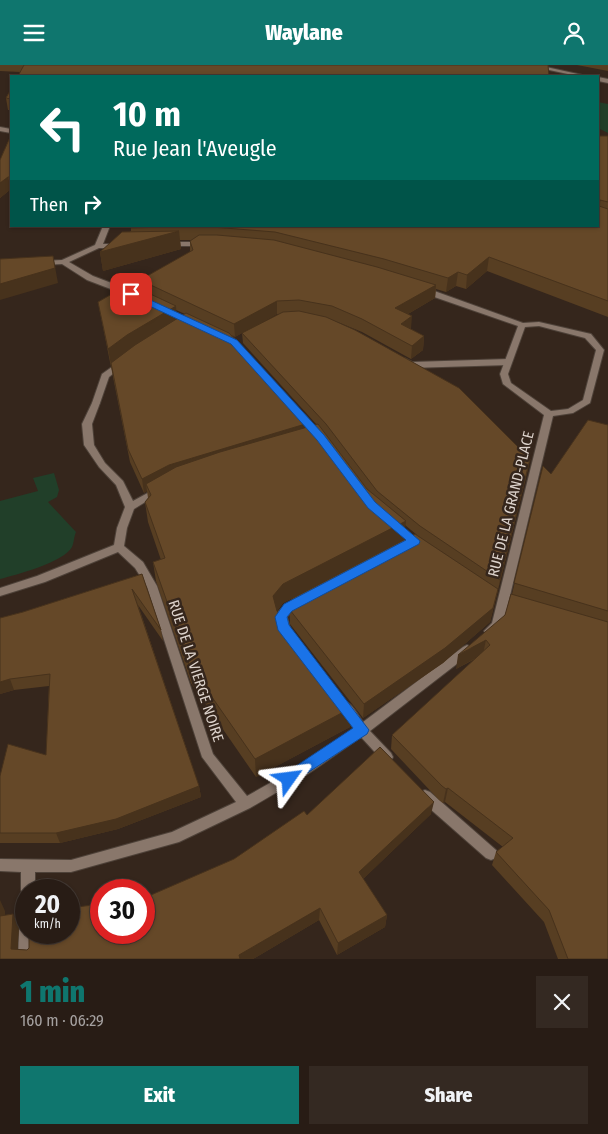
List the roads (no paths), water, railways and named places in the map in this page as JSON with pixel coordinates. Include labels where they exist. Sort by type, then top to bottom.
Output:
[{"type":"street","points":[[529,65],[579,75]]},
{"type":"street","points":[[98,246],[107,227]]},
{"type":"street","points":[[159,245],[208,244]]},
{"type":"street","points":[[36,264],[63,262],[98,246],[132,245]]},
{"type":"street","points":[[63,262],[90,278],[139,298]]},
{"type":"street","points":[[418,288],[522,325],[539,324],[588,336],[600,350],[587,401],[570,411],[549,414],[507,384],[504,374],[522,325]]},
{"type":"street","points":[[130,507],[120,483],[102,465],[89,445],[87,424],[105,376],[133,353]]},
{"type":"street","points":[[393,355],[410,365],[508,362]]},
{"type":"street","name":"RUE DE LA GRAND-PLACE","points":[[0,865],[71,866],[174,838],[245,804],[304,770],[448,667],[497,625],[549,414]]},
{"type":"street","points":[[0,591],[42,579],[119,547],[122,528],[130,507],[167,486]]},
{"type":"street","name":"RUE DE LA VIERGE NOIRE","points":[[119,547],[139,565],[152,586],[208,757],[245,804]]},
{"type":"street","points":[[288,633],[283,626],[281,617],[288,608],[309,596]]},
{"type":"street","points":[[334,693],[362,730],[394,764]]},
{"type":"street","points":[[414,785],[433,805],[491,854]]},
{"type":"street","points":[[28,866],[28,879]]},
{"type":"street","points":[[25,959],[26,944]]}]
